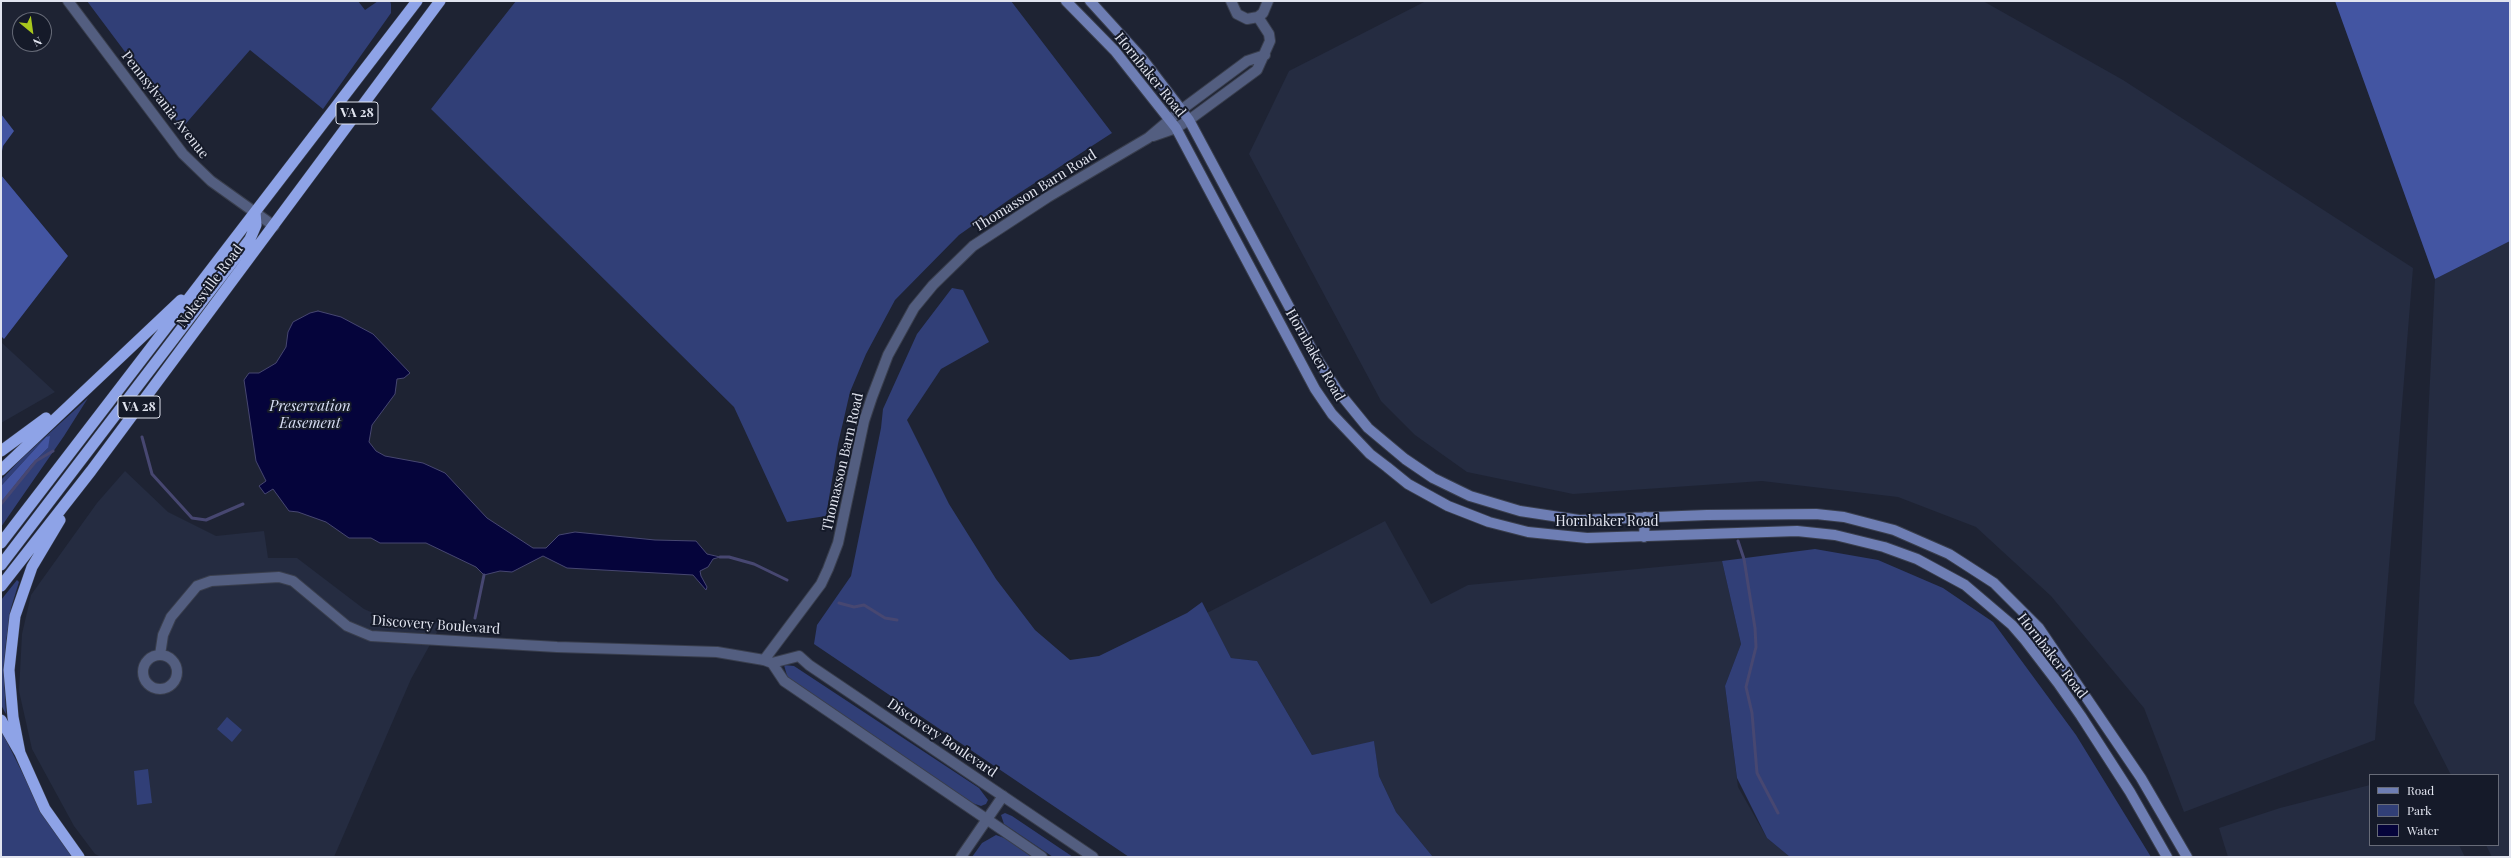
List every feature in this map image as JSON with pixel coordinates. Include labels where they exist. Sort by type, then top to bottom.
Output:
[{"type":"highway","name":"Nokesville Road","points":[[1,543],[417,1]]},
{"type":"highway","name":"Nokesville Road","points":[[1,586],[91,471],[440,1]]},
{"type":"highway","points":[[1,565],[250,239],[256,225],[255,212]]},
{"type":"highway","points":[[1,470],[88,386],[206,276]]},
{"type":"highway","points":[[1,451],[88,386]]},
{"type":"highway","points":[[20,753],[13,717],[9,670],[15,616],[32,567],[91,471]]},
{"type":"highway","points":[[1,720],[20,753],[45,809],[79,857]]},
{"type":"main road","name":"Hornbaker Road","points":[[1066,1],[1115,52],[1176,128],[1315,389],[1332,414],[1370,454],[1408,484],[1431,497],[1489,522],[1528,532],[1556,537],[1644,537],[1797,531],[1835,534],[1884,547],[1917,559],[1954,578],[2012,625],[2058,683],[2130,792],[2167,857]]},
{"type":"main road","name":"Hornbaker Road","points":[[1090,1],[1141,57],[1189,120],[1316,357],[1337,390],[1368,428],[1405,459],[1433,478],[1492,505],[1520,512],[1579,520],[1781,513],[1816,514],[1844,517],[1894,530],[1930,544],[1967,564],[1994,583],[2039,628],[2141,778],[2187,857]]},
{"type":"main road","points":[[1644,537],[1645,517]]},
{"type":"street","name":"Pennsylvania Avenue","points":[[68,1],[183,154],[211,181],[274,226]]},
{"type":"street","points":[[1231,1],[1233,10],[1241,18],[1247,19],[1258,17],[1266,9],[1268,1]]},
{"type":"street","name":"Thomasson Barn Road","points":[[1148,138],[1176,128],[1189,120],[1257,70],[1270,41],[1269,34],[1258,17]]},
{"type":"street","name":"Thomasson Barn Road","points":[[768,661],[820,584],[828,569],[838,543],[870,403],[888,355],[914,308],[933,285],[973,246],[1048,197],[1148,138],[1170,119],[1247,61],[1265,55]]},
{"type":"street","name":"Discovery Boulevard","points":[[160,655],[168,623],[180,605],[197,586],[211,581],[279,577],[293,582],[347,626],[371,636],[557,647],[717,652],[768,661],[799,656],[810,665],[1093,857]]},
{"type":"street","points":[[768,661],[784,681],[1042,857]]},
{"type":"street","points":[[961,857],[1003,796]]},
{"type":"shaded area","points":[[1426,1],[1983,1],[2123,80],[2413,268],[2375,740],[2184,812],[2144,708],[2051,596],[1976,527],[1898,497],[1762,481],[1573,494],[1467,472],[1415,435],[1381,401],[1249,154],[1289,71]]},
{"type":"shaded area","points":[[2335,1],[2510,1],[2510,241],[2435,279]]},
{"type":"shaded area","points":[[1,114],[14,131],[3,146],[1,156]]},
{"type":"shaded area","points":[[1,175],[68,256],[4,339],[1,336]]},
{"type":"shaded area","points":[[2510,241],[2510,857],[2492,857],[2486,846],[2499,846],[2499,774],[2450,774],[2414,703],[2435,279]]},
{"type":"shaded area","points":[[1,342],[55,392],[1,423]]},
{"type":"shaded area","points":[[50,436],[48,448],[31,465],[1,503],[1,486],[46,437]]},
{"type":"shaded area","points":[[125,471],[168,512],[216,536],[264,531],[268,558],[297,558],[364,609],[378,615],[442,623],[411,679],[334,857],[101,857],[95,854],[74,826],[32,749],[19,691],[22,634],[31,595],[97,503]]},
{"type":"shaded area","points":[[1385,521],[1431,604],[1468,585],[1722,561],[1741,644],[1725,686],[1738,787],[1767,838],[1790,857],[1433,857],[1396,812],[1379,776],[1374,742],[1312,755],[1257,661],[1231,658],[1207,613]]},
{"type":"shaded area","points":[[2369,785],[2369,846],[2460,846],[2465,857],[2228,857],[2219,828],[2280,808]]},
{"type":"green space","points":[[87,1],[358,1],[365,10],[378,1],[390,1],[391,13],[323,109],[250,50],[182,128]]},
{"type":"green space","points":[[516,1],[1011,1],[1112,133],[1010,199],[959,235],[895,300],[866,354],[850,392],[838,444],[826,516],[787,522],[734,407],[431,109]]},
{"type":"green space","points":[[952,288],[963,290],[989,342],[941,369],[907,420],[949,504],[996,579],[1035,630],[1070,660],[1099,656],[1187,613],[1202,602],[1231,658],[1257,661],[1312,755],[1374,741],[1379,776],[1396,812],[1433,857],[1129,857],[814,644],[817,625],[851,576],[881,428],[883,409],[917,334]]},
{"type":"green space","points":[[88,398],[64,436],[1,527],[1,503],[31,465],[48,448],[46,437],[1,486],[1,480],[20,460]]},
{"type":"green space","points":[[1815,549],[1878,560],[1943,588],[1993,622],[2076,735],[2151,857],[1790,857],[1767,838],[1737,778],[1725,686],[1741,644],[1722,561]]},
{"type":"green space","points":[[17,580],[19,582],[11,608],[6,642],[4,676],[6,714],[1,705],[1,600]]},
{"type":"green space","points":[[784,665],[794,666],[979,788],[988,800],[986,804],[981,806],[969,802],[788,679]]},
{"type":"green space","points":[[227,717],[242,730],[232,742],[217,729]]},
{"type":"green space","points":[[1,730],[45,818],[73,857],[1,857]]},
{"type":"green space","points":[[148,769],[152,803],[137,805],[134,771]]},
{"type":"green space","points":[[1005,813],[1012,816],[1073,857],[1053,857],[1004,824],[1001,815]]},
{"type":"green space","points":[[996,835],[1007,839],[1032,857],[972,857],[982,843]]},
{"type":"water","name":"Preservation Easement","points":[[318,311],[341,317],[373,334],[410,373],[404,378],[397,379],[395,394],[372,425],[369,442],[376,451],[385,456],[423,463],[445,473],[487,518],[533,548],[546,548],[559,535],[575,532],[655,540],[696,541],[707,554],[720,557],[713,559],[708,567],[700,571],[707,587],[706,590],[693,575],[567,568],[543,556],[512,572],[500,571],[484,575],[476,567],[426,543],[380,543],[371,538],[349,538],[326,522],[298,512],[289,511],[273,489],[265,494],[259,486],[266,481],[256,461],[244,380],[249,373],[259,373],[276,363],[286,347],[288,332],[293,322],[310,313]]},
{"type":"waterway","points":[[142,437],[152,474],[192,518],[206,520],[243,504]]},
{"type":"waterway","points":[[1,504],[36,461],[53,451]]},
{"type":"waterway","points":[[1738,541],[1744,559],[1755,628],[1756,647],[1746,687],[1752,713],[1757,773],[1778,813]]},
{"type":"waterway","points":[[720,557],[729,557],[754,564],[787,580]]},
{"type":"waterway","points":[[475,618],[484,575]]},
{"type":"waterway","points":[[839,603],[854,607],[864,605],[885,618],[897,620]]}]
